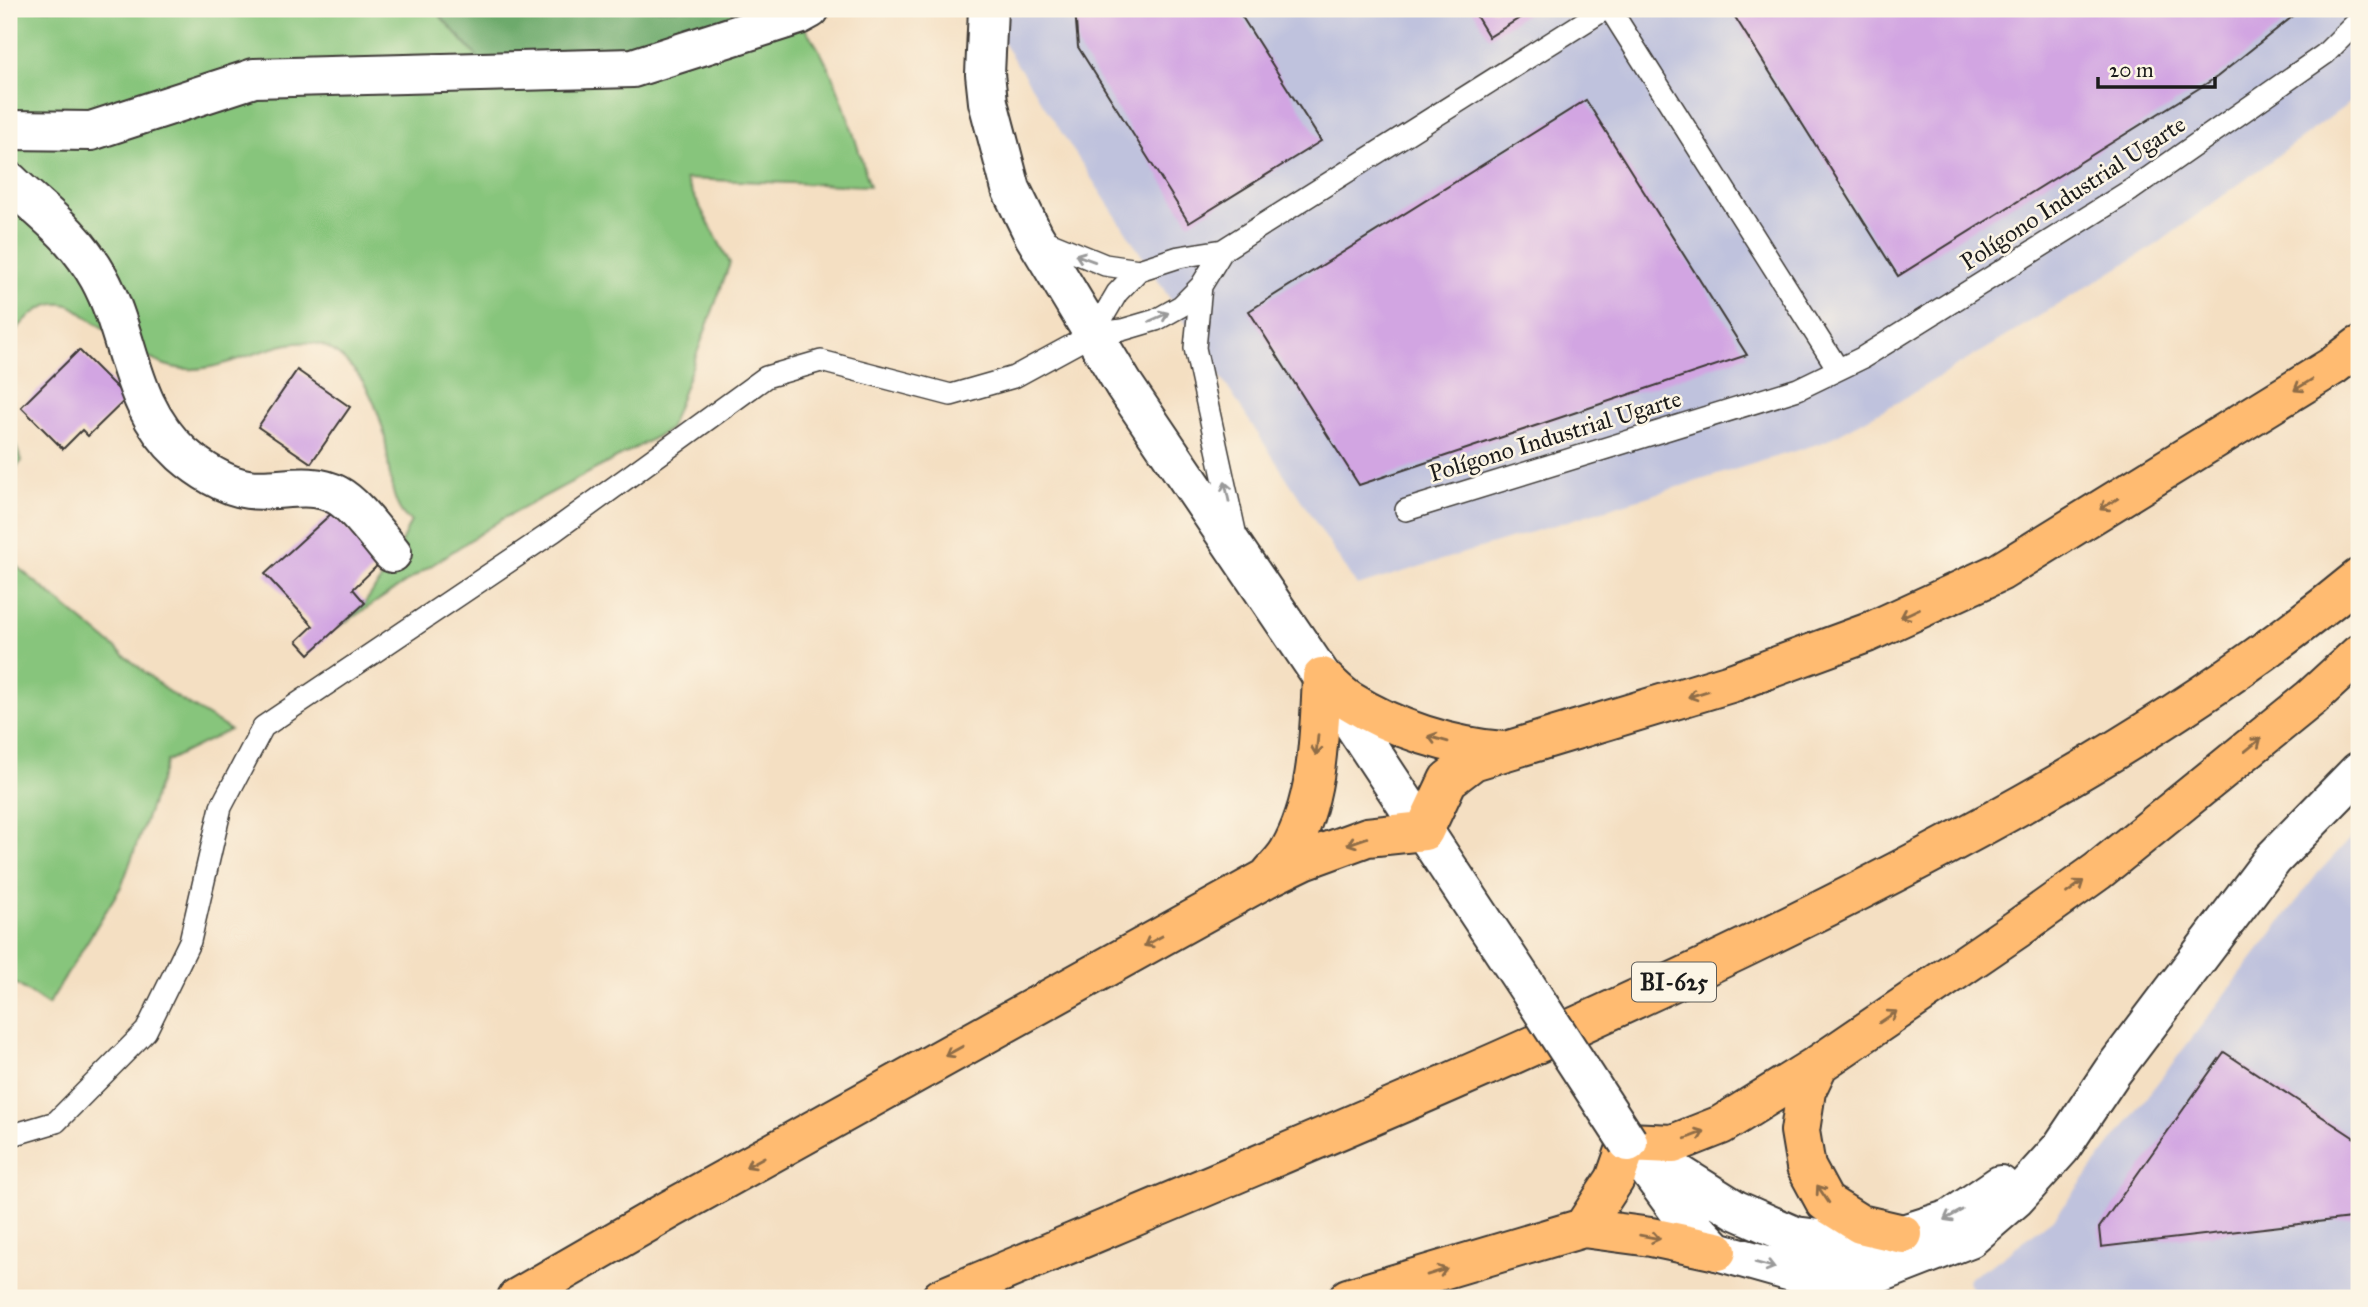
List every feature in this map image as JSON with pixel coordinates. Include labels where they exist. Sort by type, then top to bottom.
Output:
[{"type":"main road","points":[[517,1298],[671,1209],[1267,878],[1304,860],[1367,837],[1424,831],[1448,780],[1473,761],[1734,682],[1867,633],[2000,572],[2333,366],[2359,346]]},
{"type":"main road","name":"BI-625","points":[[941,1298],[1413,1098],[1634,1000],[1924,859],[2052,789],[2190,702],[2314,616],[2359,578]]},
{"type":"main road","points":[[1583,1228],[1615,1179],[1628,1142],[1673,1143],[1721,1125],[1819,1063],[2098,871],[2311,698],[2359,654]]},
{"type":"main road","points":[[1322,677],[1349,701],[1427,736],[1470,748],[1505,751]]},
{"type":"main road","points":[[1267,878],[1289,852],[1314,779],[1322,677]]},
{"type":"main road","points":[[1819,1063],[1806,1091],[1800,1131],[1807,1167],[1825,1202],[1860,1224],[1903,1234]]},
{"type":"main road","points":[[1348,1298],[1583,1228],[1651,1237],[1717,1251]]},
{"type":"street","points":[[9,130],[90,131],[254,78],[633,68],[800,15],[810,9]]},
{"type":"street","points":[[988,9],[985,74],[988,102],[1011,189],[1034,236],[1124,385],[1322,677],[1628,1142],[1678,1210],[1717,1251],[1795,1273],[1880,1272],[1970,1238],[2015,1199],[2061,1148],[2112,1072],[2273,859],[2359,771]]},
{"type":"street","points":[[9,181],[57,223],[81,249],[100,281],[141,394],[159,428],[183,454],[232,485],[249,489],[322,488],[340,496],[392,553]]},
{"type":"street","points":[[1628,1142],[1736,1210],[1795,1236],[1845,1242],[1903,1234],[1950,1219],[2007,1181],[2112,1072]]},
{"type":"lane","points":[[1034,236],[1105,265],[1139,270],[1179,257],[1223,250],[1608,9],[1839,369]]},
{"type":"lane","name":"Polígono Industrial Ugarte","points":[[1406,510],[1798,389],[1862,358],[2131,190],[2325,54],[2359,20]]},
{"type":"lane","points":[[9,1136],[56,1122],[146,1031],[190,941],[221,807],[263,727],[554,531],[766,377],[821,360],[951,395],[1014,377],[1093,334],[1122,330],[1156,320],[1181,306],[1201,286],[1223,250]]},
{"type":"lane","points":[[1093,334],[1117,293],[1139,270]]},
{"type":"lane","points":[[1201,286],[1195,348],[1241,559]]},
{"type":"shaded area","points":[[981,9],[2359,9],[2359,96],[2156,245],[1898,402],[1824,442],[1357,586]]},
{"type":"shaded area","points":[[2359,829],[2359,1297],[1976,1298],[1967,1279],[1993,1264],[2055,1217],[2318,873]]},
{"type":"green space","points":[[9,9],[434,9],[481,61],[670,51],[741,9],[788,9],[804,27],[829,69],[848,116],[870,186],[685,179],[730,263],[669,430],[502,519],[335,629],[364,604],[389,568],[411,521],[398,507],[394,496],[385,438],[373,400],[363,382],[341,357],[322,345],[305,342],[268,349],[210,367],[172,367],[139,353],[73,307],[59,304],[41,309],[25,320],[9,342]]},
{"type":"green space","points":[[434,9],[741,9],[670,51],[481,61]]},
{"type":"green space","points":[[9,430],[22,461],[9,475]]},
{"type":"green space","points":[[9,560],[170,693],[230,730],[167,761],[122,885],[48,1005],[9,979]]},
{"type":"building","points":[[1075,9],[1237,9],[1321,141],[1189,223],[1078,47]]},
{"type":"building","points":[[1472,9],[1534,9],[1489,37]]},
{"type":"building","points":[[1730,9],[2302,9],[2217,77],[1898,276]]},
{"type":"building","points":[[1586,100],[1747,355],[1359,485],[1249,311]]},
{"type":"building","points":[[79,350],[127,398],[88,436],[82,430],[63,449],[21,407]]},
{"type":"building","points":[[297,370],[350,407],[311,463],[258,427]]},
{"type":"building","points":[[332,513],[380,563],[353,589],[365,603],[309,654],[297,641],[313,626],[265,574]]},
{"type":"building","points":[[2359,982],[2359,1004],[2352,1001]]},
{"type":"building","points":[[2224,1052],[2359,1141],[2359,1217],[2101,1247],[2099,1228]]}]
